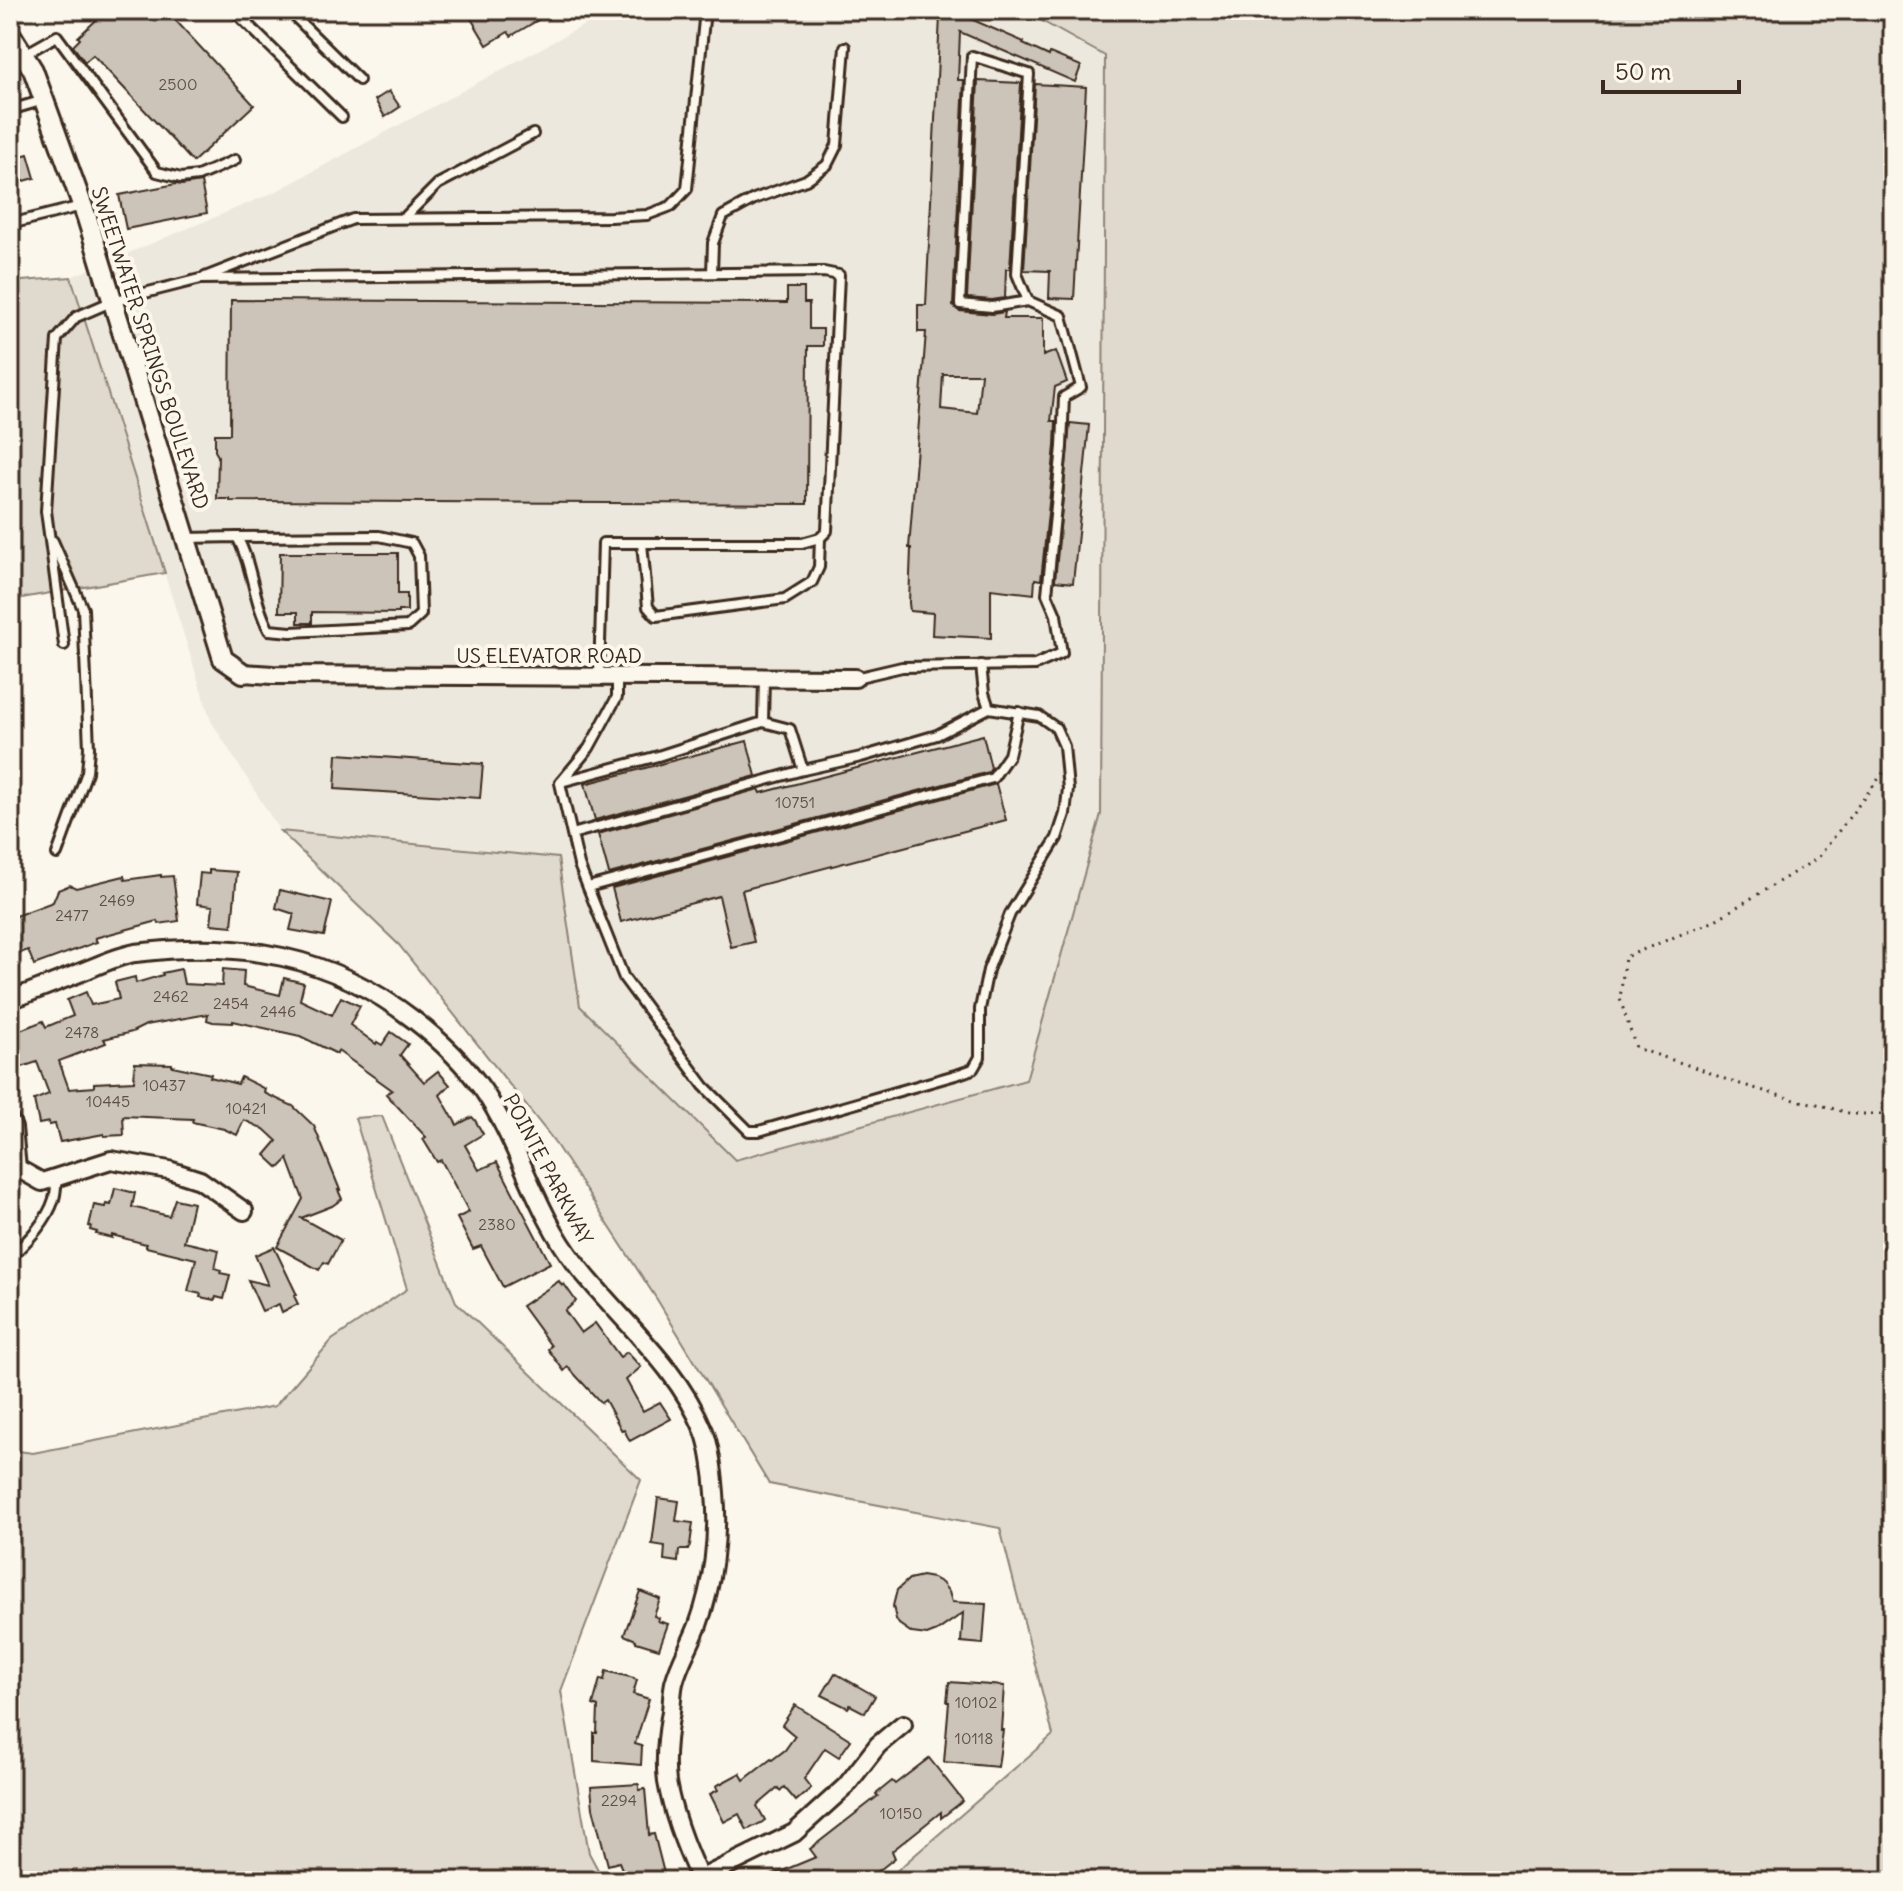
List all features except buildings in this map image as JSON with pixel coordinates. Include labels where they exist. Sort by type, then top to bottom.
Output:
[{"type":"street","name":"SWEETWATER SPRINGS BOULEVARD","points":[[10,33],[33,70],[83,206],[223,659],[243,673]]},
{"type":"street","name":"US ELEVATOR ROAD","points":[[243,673],[855,678]]},
{"type":"street","name":"POINTE PARKWAY","points":[[10,1000],[133,954],[199,948],[258,952],[327,969],[371,990],[434,1036],[469,1072],[496,1111],[551,1226],[575,1263],[675,1378],[705,1433],[715,1494],[714,1556],[701,1616],[675,1682],[667,1740],[667,1780],[684,1846],[701,1880]]},
{"type":"street","points":[[10,1121],[17,1168],[42,1182],[111,1160],[169,1170],[200,1180],[244,1211]]},
{"type":"street","points":[[701,1880],[794,1833],[846,1786],[878,1745],[903,1724]]},
{"type":"lane","points":[[233,10],[342,117]]},
{"type":"lane","points":[[288,10],[359,80]]},
{"type":"lane","points":[[64,645],[46,511],[57,339],[76,317],[113,301],[200,279],[353,219],[635,216],[671,206],[687,189],[705,10]]},
{"type":"lane","points":[[23,55],[57,36],[157,172],[181,178],[198,176],[235,160]]},
{"type":"lane","points":[[712,273],[713,243],[723,216],[754,199],[806,180],[827,165],[837,145],[845,47]]},
{"type":"lane","points":[[855,678],[902,667],[1035,665],[1062,653],[1056,615],[1047,594],[1064,397],[1081,387],[1062,316],[1028,301],[992,307],[960,304],[972,56],[1029,74],[1017,274],[1028,301]]},
{"type":"lane","points":[[10,110],[44,100]]},
{"type":"lane","points":[[403,218],[438,184],[533,134]]},
{"type":"lane","points":[[10,224],[83,206]]},
{"type":"lane","points":[[200,279],[824,272],[839,275],[827,531],[820,538],[802,543],[603,543],[599,677]]},
{"type":"lane","points":[[48,529],[83,609],[89,748],[87,772],[57,854]]},
{"type":"lane","points":[[186,538],[237,537],[379,536],[412,543],[419,556],[421,614],[408,626],[291,632],[269,630],[237,537]]},
{"type":"lane","points":[[642,543],[648,607],[656,616],[785,599],[812,582],[819,567],[820,538]]},
{"type":"lane","points":[[981,665],[989,708]]},
{"type":"lane","points":[[560,783],[589,748],[617,697],[617,677]]},
{"type":"lane","points":[[763,722],[764,677]]},
{"type":"lane","points":[[560,783],[579,865],[624,978],[704,1086],[749,1131],[759,1131],[973,1069],[980,1057],[980,1009],[988,970],[1010,914],[1057,838],[1065,814],[1068,789],[1064,746],[1056,728],[1039,716],[989,708],[937,735],[572,834]]},
{"type":"lane","points":[[588,887],[993,778],[1009,755],[1019,712]]},
{"type":"lane","points":[[560,783],[763,722],[790,729],[803,770]]},
{"type":"lane","points":[[10,1258],[35,1233],[48,1212],[54,1199],[57,1178]]},
{"type":"path","points":[[1893,760],[1818,858],[1712,922],[1625,957],[1620,999],[1636,1048],[1795,1100],[1852,1114],[1893,1114]]},
{"type":"shaded area","points":[[612,10],[1022,10],[1105,55],[1101,814],[1026,1080],[735,1160],[580,1006],[558,858],[280,831],[211,721],[71,277],[275,192]]},
{"type":"shaded area","points":[[1022,10],[1893,10],[1893,1881],[885,1881],[1053,1735],[1000,1528],[769,1484],[658,1301],[551,1137],[399,945],[280,831],[558,858],[580,1006],[735,1160],[1026,1080],[1101,814],[1105,56]]},
{"type":"shaded area","points":[[71,277],[165,573],[10,600],[10,282]]},
{"type":"shaded area","points":[[382,1116],[456,1302],[641,1480],[561,1691],[589,1853],[604,1881],[10,1881],[10,1450],[33,1453],[275,1406],[332,1340],[407,1289],[355,1118]]}]
